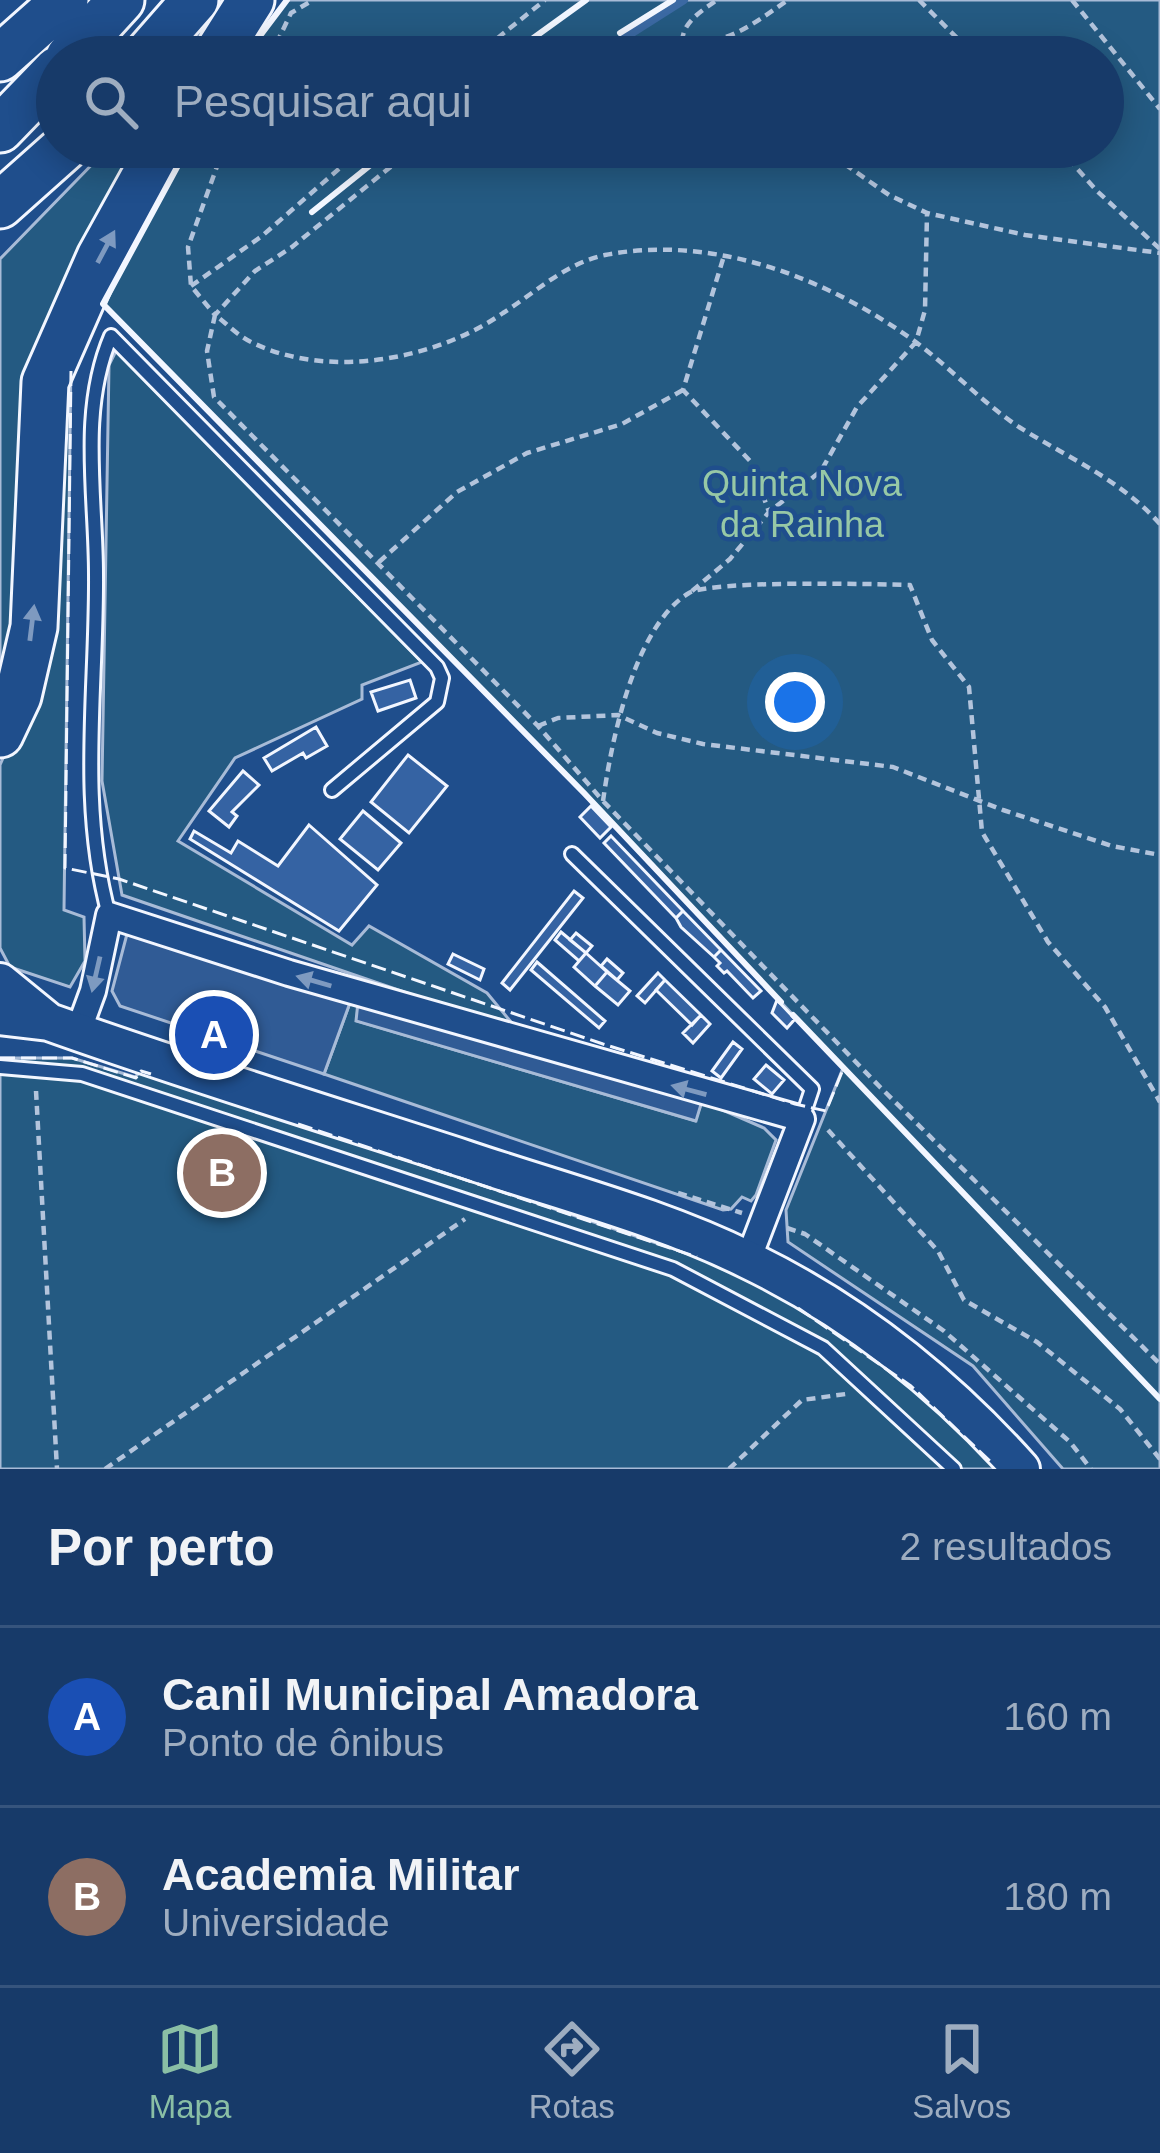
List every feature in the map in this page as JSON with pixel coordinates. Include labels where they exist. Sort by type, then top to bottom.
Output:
[{"type":"highway","points":[[0,58],[65,0]]},
{"type":"highway","points":[[89,36],[122,0]]},
{"type":"highway","points":[[164,36],[196,0]]},
{"type":"highway","points":[[228,36],[251,0]]},
{"type":"highway","points":[[0,129],[36,92]]},
{"type":"highway","points":[[0,205],[41,168]]},
{"type":"highway","points":[[0,734],[18,697],[34,627],[45,382],[100,257],[149,168]]},
{"type":"main road","points":[[0,982],[63,1027]]},
{"type":"main road","points":[[0,1016],[63,1027],[619,1210],[748,1260],[840,1310],[901,1353],[1022,1469]]},
{"type":"street","points":[[63,1027],[93,991],[109,915],[289,973],[802,1119],[748,1260]]},
{"type":"lane","points":[[109,915],[98,876],[88,781],[96,577],[92,428],[98,368],[111,336],[437,667],[442,678],[437,701],[332,790]]},
{"type":"lane","points":[[572,854],[812,1089],[802,1119]]},
{"type":"lane","points":[[0,1067],[82,1074],[673,1269],[823,1348],[954,1469]]},
{"type":"path","points":[[280,36],[291,13],[313,0]]},
{"type":"path","points":[[500,36],[545,0]]},
{"type":"path","points":[[682,36],[689,22],[717,0]]},
{"type":"path","points":[[734,36],[788,0]]},
{"type":"path","points":[[919,0],[955,36]]},
{"type":"path","points":[[1072,0],[1101,36]]},
{"type":"path","points":[[1124,65],[1160,110]]},
{"type":"path","points":[[216,168],[188,247],[191,286],[214,315],[250,342],[298,357],[355,360],[409,354],[457,340],[501,315],[551,277],[601,256],[648,250],[749,261],[833,290],[916,342],[967,389],[1021,428],[1104,474],[1160,524]]},
{"type":"path","points":[[191,286],[262,236],[340,168]]},
{"type":"path","points":[[389,168],[255,271],[214,315],[207,351],[214,397],[538,725],[603,801],[880,1087],[1160,1364]]},
{"type":"path","points":[[850,168],[889,195],[927,213],[1025,235],[1160,251]]},
{"type":"path","points":[[1077,168],[1160,251]]},
{"type":"path","points":[[603,801],[627,688],[667,613],[730,559],[769,512],[821,471],[857,407],[916,342],[926,310],[927,213]]},
{"type":"path","points":[[378,563],[457,492],[527,453],[622,424],[683,390],[724,257]]},
{"type":"path","points":[[683,390],[751,462],[769,512]]},
{"type":"path","points":[[692,591],[838,583],[910,585],[932,640],[969,687],[982,832],[1048,942],[1105,1007],[1160,1102]]},
{"type":"path","points":[[538,725],[558,718],[618,715],[657,734],[703,744],[893,767],[1112,846],[1160,855]]},
{"type":"path","points":[[35,1070],[57,1469]]},
{"type":"path","points":[[802,1119],[821,1122],[938,1251],[964,1300],[1037,1342],[1120,1409],[1160,1459]]},
{"type":"path","points":[[105,1469],[484,1206]]},
{"type":"path","points":[[729,1469],[802,1400],[870,1391]]},
{"type":"green space","name":"Quinta Nova da Rainha","points":[[287,0],[1160,0],[1160,1469],[1063,1469],[973,1366],[788,1242],[786,1210],[843,1068],[584,793],[103,304],[177,168],[1124,168],[1124,36],[260,36]]},
{"type":"green space","points":[[89,168],[139,168],[95,242],[0,696],[0,259]]},
{"type":"green space","points":[[116,351],[422,662],[362,685],[362,699],[235,758],[178,841],[352,945],[369,926],[487,993],[511,1022],[442,1005],[122,895],[102,781],[109,365]]},
{"type":"green space","points":[[71,358],[64,910],[84,917],[85,961],[70,987],[10,967],[0,948],[0,765],[29,698],[49,397]]},
{"type":"green space","points":[[351,1000],[358,1002],[357,1021],[695,1121],[702,1101],[764,1128],[776,1140],[756,1195],[751,1201],[742,1197],[731,1209],[723,1210],[324,1074]]},
{"type":"green space","points":[[0,1058],[72,1058],[135,1077],[141,1071],[728,1267],[827,1324],[911,1386],[999,1469],[0,1469]]},
{"type":"shaded area","points":[[127,934],[351,1000],[324,1074],[120,1006],[112,991]]},
{"type":"shaded area","points":[[358,1002],[702,1101],[696,1121],[356,1021]]},
{"type":"building","points":[[410,680],[416,698],[378,711],[371,692]]},
{"type":"building","points":[[316,727],[327,746],[272,771],[264,758]]},
{"type":"building","points":[[408,755],[447,786],[409,833],[371,802]]},
{"type":"building","points":[[243,771],[259,785],[232,812],[237,816],[229,827],[209,811]]},
{"type":"building","points":[[591,806],[611,827],[600,838],[580,817]]},
{"type":"building","points":[[363,811],[401,843],[378,870],[340,839]]},
{"type":"building","points":[[309,825],[377,885],[339,931],[190,839],[194,831],[231,853],[238,841],[278,866]]},
{"type":"building","points":[[611,836],[683,911],[676,918],[604,843]]},
{"type":"building","points":[[574,891],[583,898],[510,990],[502,983]]},
{"type":"building","points":[[683,911],[721,950],[714,957],[681,927],[676,918]]},
{"type":"building","points":[[561,932],[586,953],[579,961],[555,940]]},
{"type":"building","points":[[576,933],[592,946],[586,953],[570,940]]},
{"type":"building","points":[[721,950],[761,991],[753,998],[717,966],[720,963],[714,957]]},
{"type":"building","points":[[586,953],[607,972],[595,986],[574,967]]},
{"type":"building","points":[[453,954],[484,969],[480,980],[448,964]]},
{"type":"building","points":[[607,959],[623,973],[617,980],[601,966]]},
{"type":"building","points":[[537,962],[605,1021],[599,1028],[531,970]]},
{"type":"building","points":[[607,972],[630,991],[618,1005],[595,986]]},
{"type":"building","points":[[658,973],[665,980],[645,1003],[637,996]]},
{"type":"building","points":[[665,980],[701,1015],[692,1025],[656,990]]},
{"type":"building","points":[[777,1000],[795,1019],[787,1028],[772,1013]]},
{"type":"building","points":[[701,1015],[710,1024],[693,1043],[683,1033]]},
{"type":"building","points":[[733,1042],[742,1049],[721,1078],[712,1071]]},
{"type":"building","points":[[766,1065],[784,1080],[772,1094],[754,1079]]},
{"type":"waterway","points":[[627,36],[684,0]]},
{"type":"fence","points":[[71,371],[65,868],[119,879],[603,1044],[795,1104],[826,1111],[844,1067]]},
{"type":"fence","points":[[0,1058],[72,1058],[136,1078],[141,1071],[151,1074]]},
{"type":"fence","points":[[298,1124],[697,1257]]},
{"type":"fence","points":[[798,1308],[911,1386],[994,1465]]},
{"type":"wall","points":[[260,36],[287,0]]},
{"type":"wall","points":[[536,36],[586,0]]},
{"type":"wall","points":[[620,33],[673,0]]},
{"type":"wall","points":[[177,168],[103,304],[584,793],[781,1002]]},
{"type":"wall","points":[[312,212],[367,168]]},
{"type":"wall","points":[[793,1015],[1160,1399]]},
{"type":"place","name":"Canil Municipal Amadora","points":[[214,1035]]},
{"type":"place","name":"Academia Militar","points":[[222,1173]]}]
